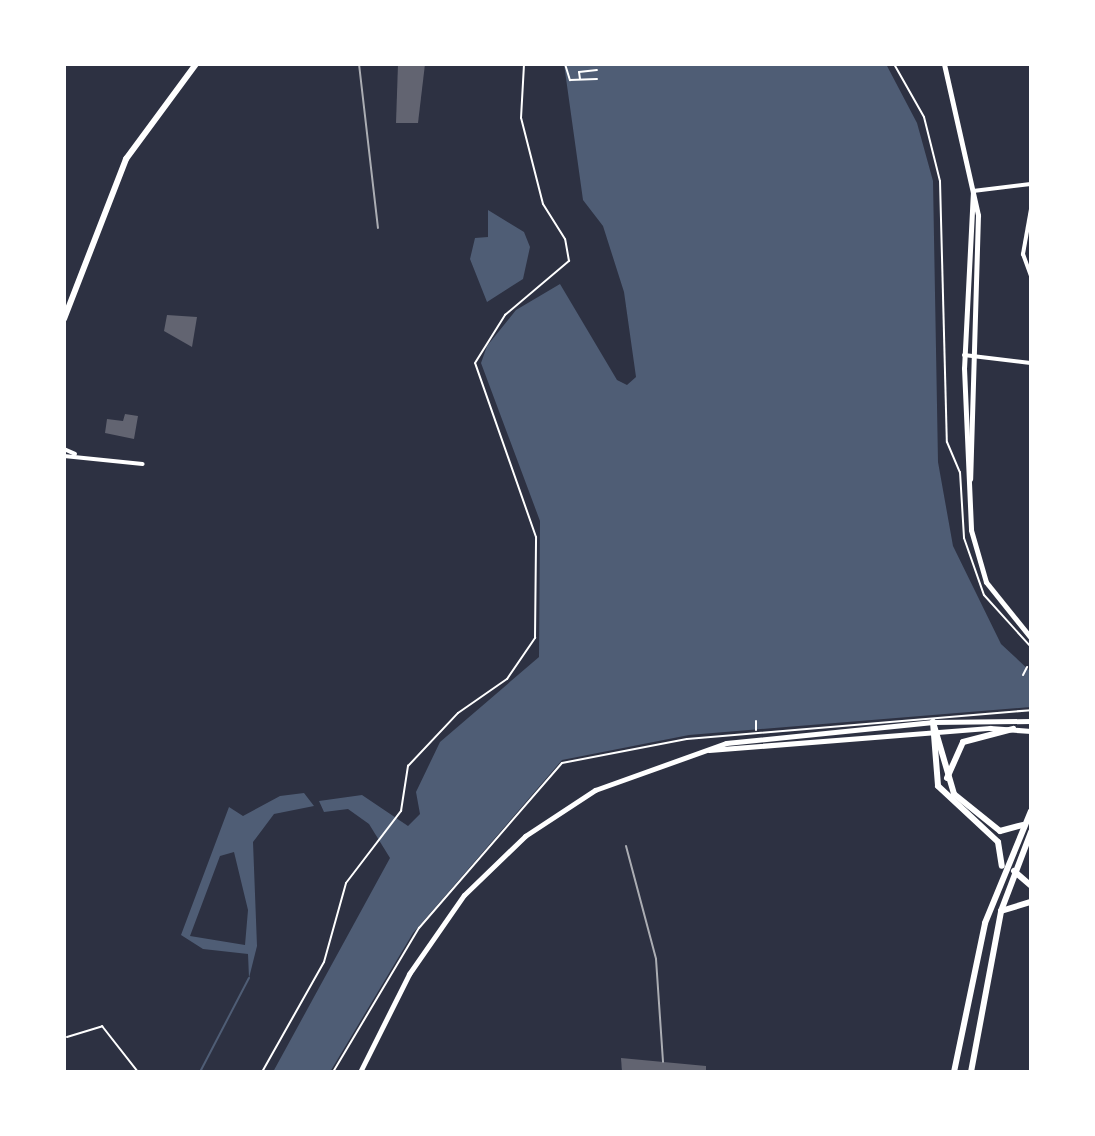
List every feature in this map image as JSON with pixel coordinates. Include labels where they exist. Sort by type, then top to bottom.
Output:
[{"type":"main road","points":[[64,319],[126,159],[196,64]]},
{"type":"main road","points":[[944,64],[973,191],[975,357],[969,494]]},
{"type":"main road","points":[[973,191],[964,355],[969,494],[986,582],[1031,638]]},
{"type":"main road","points":[[360,1072],[428,943],[505,853],[595,790],[705,750],[933,722],[1031,721]]},
{"type":"main road","points":[[933,722],[946,782],[996,829],[1013,832],[1023,824]]},
{"type":"main road","points":[[933,722],[929,733],[941,793],[998,842],[1002,869]]},
{"type":"main road","points":[[946,782],[963,742],[1013,729]]},
{"type":"main road","points":[[705,750],[937,732],[1031,731]]},
{"type":"main road","points":[[954,1072],[1002,869],[1031,811]]},
{"type":"main road","points":[[971,1072],[1001,911],[1031,832]]},
{"type":"main road","points":[[1014,871],[1031,886]]},
{"type":"main road","points":[[1001,911],[1031,902]]},
{"type":"street","points":[[973,191],[1031,184]]},
{"type":"street","points":[[1031,209],[1023,254],[1031,276]]},
{"type":"street","points":[[964,355],[1031,363]]},
{"type":"street","points":[[64,449],[78,455]]},
{"type":"street","points":[[64,456],[78,455],[143,464]]},
{"type":"path","points":[[262,1072],[324,962],[346,883],[397,817],[404,773],[416,755],[458,713],[507,679],[532,647],[537,628],[536,537],[475,363],[505,315],[569,261],[543,204],[521,118],[524,64]]},
{"type":"path","points":[[565,64],[570,80],[597,79]]},
{"type":"path","points":[[894,64],[924,117],[940,181],[947,442],[960,472],[964,538],[984,595],[1031,647]]},
{"type":"path","points":[[580,80],[579,72],[597,70]]},
{"type":"path","points":[[1023,675],[1027,667]]},
{"type":"path","points":[[1019,699],[1019,709]]},
{"type":"path","points":[[333,1072],[419,928],[562,763],[628,746],[756,731],[1031,710]]},
{"type":"path","points":[[756,721],[756,731]]},
{"type":"path","points":[[67,1037],[102,1026],[138,1072]]},
{"type":"water","points":[[564,64],[886,64],[917,123],[933,181],[938,462],[953,546],[1001,644],[1031,672],[1031,707],[689,735],[562,760],[413,933],[330,1072],[273,1072],[390,858],[369,824],[348,809],[324,812],[319,801],[362,795],[408,826],[420,814],[416,792],[440,742],[539,657],[540,521],[481,363],[487,346],[516,310],[560,284],[617,380],[627,385],[636,377],[624,292],[603,226],[583,200]]},
{"type":"water","points":[[488,210],[524,232],[530,247],[523,279],[487,302],[470,259],[475,238],[488,237]]},
{"type":"water","points":[[304,793],[314,806],[274,814],[253,842],[257,946],[249,978],[248,954],[203,949],[181,935],[229,807],[243,816],[280,796]],"holes":[[[234,852],[248,910],[245,945],[190,936],[220,856]]]},
{"type":"building","points":[[398,64],[425,64],[418,123],[396,123]]},
{"type":"building","points":[[167,315],[197,317],[192,347],[164,331]]},
{"type":"building","points":[[125,414],[138,416],[134,439],[105,433],[107,419],[123,421]]},
{"type":"building","points":[[621,1058],[706,1066],[706,1072],[622,1072]]},
{"type":"waterway","points":[[200,1072],[249,978]]},
{"type":"tram line","points":[[359,64],[378,228]]},
{"type":"tram line","points":[[626,846],[656,959],[663,1062]]}]
